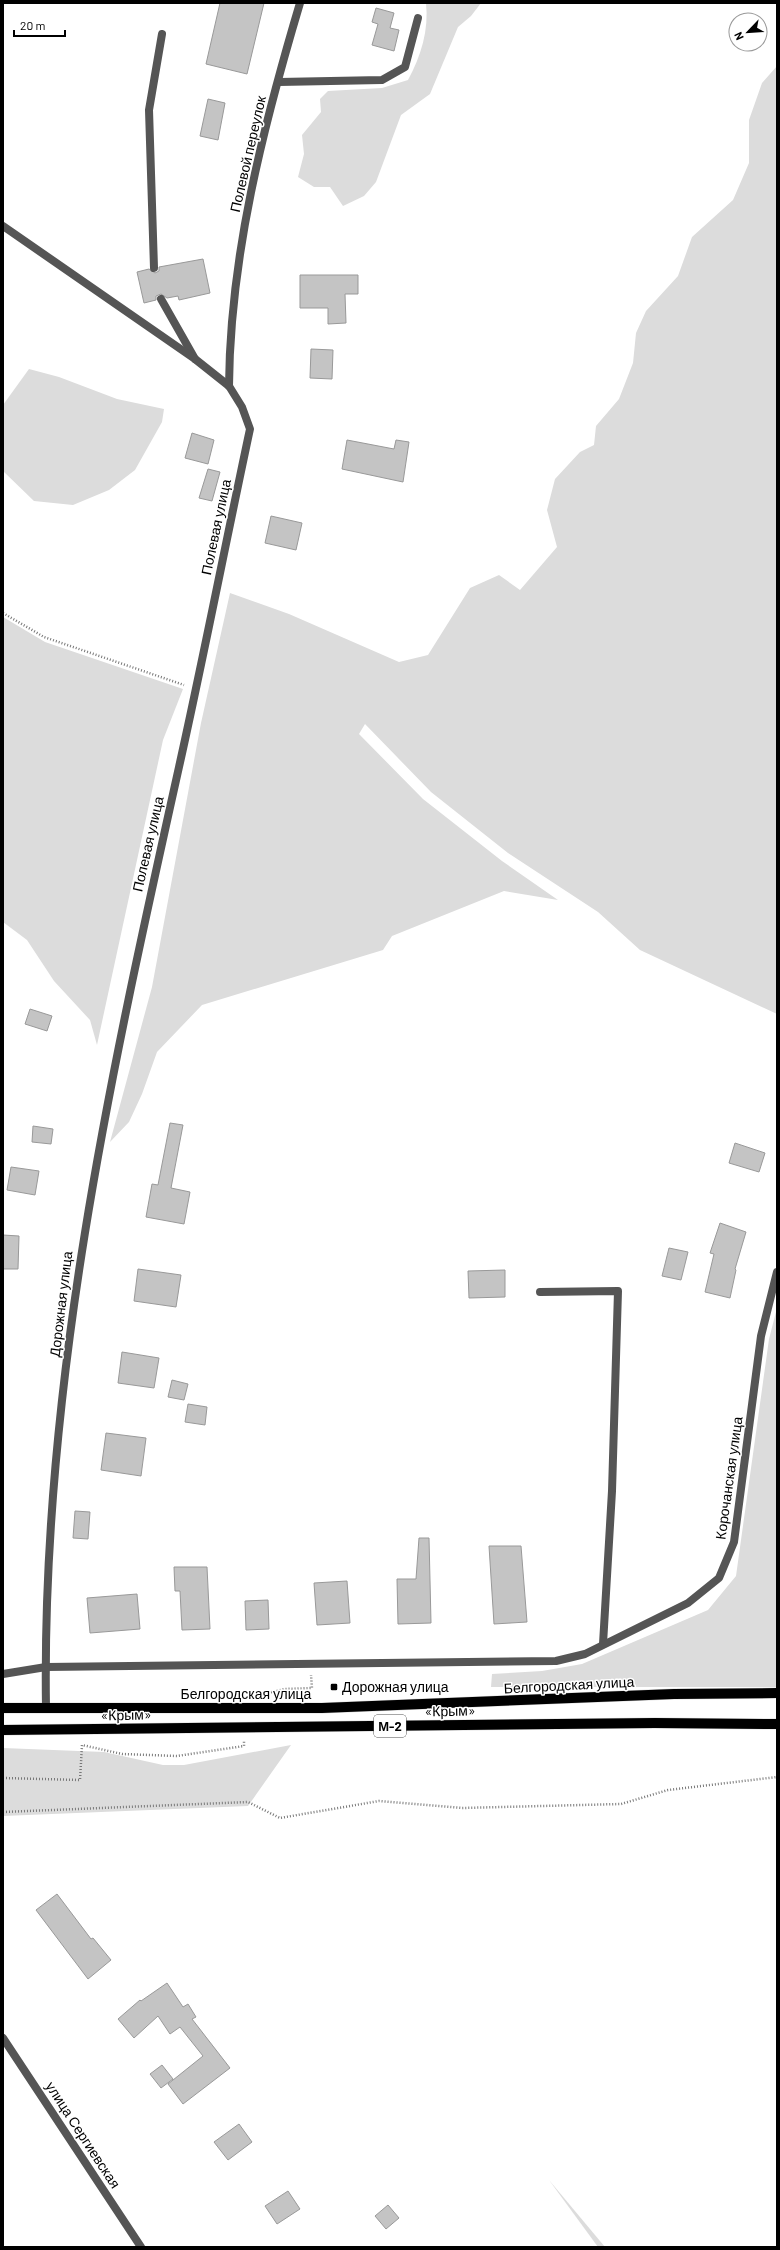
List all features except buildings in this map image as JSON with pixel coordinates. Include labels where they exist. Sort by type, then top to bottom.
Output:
[{"type":"main road","name":"Белгородская улица","points":[[3,1708],[322,1708],[674,1694],[777,1693]]},
{"type":"main road","name":"«Крым»","points":[[3,1730],[655,1723],[777,1724]]},
{"type":"street","name":"Полевой переулок","points":[[229,386],[229,339],[250,193],[300,3]]},
{"type":"street","points":[[279,82],[382,80],[405,67],[418,18]]},
{"type":"street","points":[[154,268],[149,110],[162,34]]},
{"type":"street","name":"Полевая улица","points":[[3,226],[195,359],[229,386],[242,407],[250,429],[196,689],[138,948]]},
{"type":"street","points":[[161,299],[195,359]]},
{"type":"street","name":"Дорожная улица","points":[[46,1708],[47,1604],[57,1434],[78,1271],[99,1142],[138,948]]},
{"type":"street","name":"Корочанская улица","points":[[604,1644],[688,1604],[719,1578],[734,1542],[761,1336],[777,1272]]},
{"type":"street","points":[[3,1674],[46,1667],[556,1661],[585,1654],[604,1644],[612,1491],[618,1291],[540,1292]]},
{"type":"street","name":"улица Сергиевская","points":[[3,2038],[141,2247]]},
{"type":"path","points":[[3,613],[44,637],[196,689]]},
{"type":"path","points":[[3,1812],[248,1802],[280,1818],[379,1801],[462,1808],[620,1804],[668,1790],[777,1777]]},
{"type":"path","points":[[3,1778],[80,1780]]},
{"type":"shaded area","points":[[426,3],[481,3],[471,16],[458,27],[430,94],[401,115],[376,182],[364,196],[343,206],[330,187],[314,187],[298,177],[304,154],[302,135],[321,112],[320,99],[328,91],[382,88],[408,80],[417,62],[423,43],[427,13]]},
{"type":"shaded area","points":[[777,66],[777,1014],[640,950],[598,912],[508,853],[431,792],[365,724],[359,734],[423,799],[502,861],[558,900],[504,891],[392,936],[383,950],[202,1005],[157,1052],[142,1094],[129,1122],[110,1142],[152,987],[201,723],[230,593],[289,614],[399,662],[428,655],[470,588],[499,575],[520,590],[557,547],[547,510],[555,479],[580,452],[594,445],[596,426],[619,399],[633,363],[636,333],[646,311],[678,276],[692,237],[733,200],[749,163],[749,120],[762,83]]},
{"type":"shaded area","points":[[29,369],[59,377],[117,399],[164,409],[162,422],[135,470],[109,490],[73,505],[34,501],[3,471],[3,405]]},
{"type":"shaded area","points":[[3,617],[45,642],[183,689],[163,740],[97,1045],[90,1020],[54,981],[27,940],[3,922]]},
{"type":"shaded area","points":[[777,1308],[777,1687],[491,1687],[492,1674],[542,1671],[582,1664],[708,1610],[736,1576],[769,1339]]},
{"type":"shaded area","points":[[291,1745],[248,1806],[3,1816],[3,1748],[104,1752],[163,1765],[184,1765]]},
{"type":"shaded area","points":[[549,2180],[605,2247],[598,2247]]},
{"type":"place","name":"Дорожная улица","points":[[334,1687]]}]
